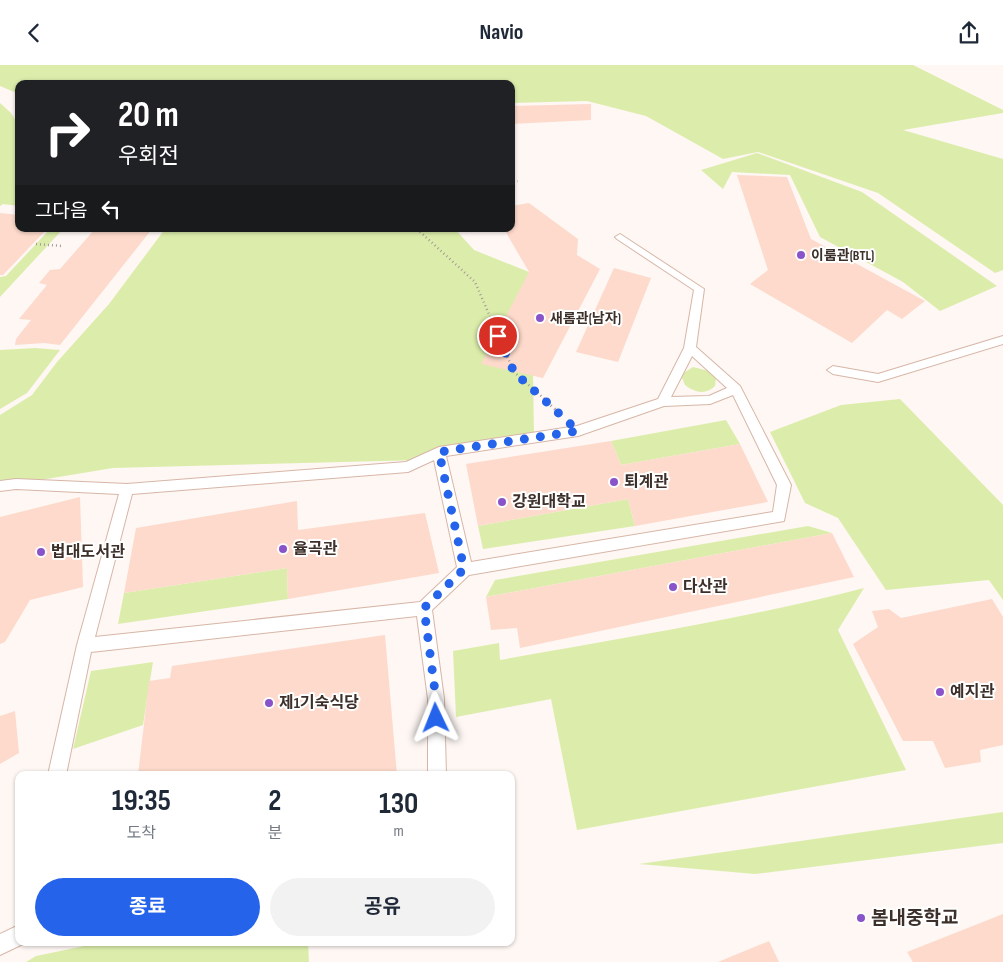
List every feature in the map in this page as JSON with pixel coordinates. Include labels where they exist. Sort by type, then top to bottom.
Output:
[{"type":"lane","points":[[620,237],[698,289],[690,348],[663,402]]},
{"type":"lane","points":[[833,370],[878,377],[1003,340]]},
{"type":"lane","points":[[84,645],[424,608],[464,569],[779,517],[784,485],[736,389],[690,348]]},
{"type":"lane","points":[[0,486],[127,489],[408,467],[439,452],[578,431],[663,402],[710,400],[736,389]]},
{"type":"lane","points":[[439,452],[464,569]]},
{"type":"lane","points":[[58,771],[84,645],[127,489]]},
{"type":"lane","points":[[424,608],[436,699],[437,771]]},
{"type":"lane","points":[[0,945],[15,937]]},
{"type":"path","points":[[515,182],[520,181]]},
{"type":"path","points":[[420,232],[475,282],[514,372],[578,431]]},
{"type":"path","points":[[36,244],[62,247]]},
{"type":"green space","points":[[0,65],[913,65],[1003,110],[1003,113],[903,130],[1003,159],[1003,270],[995,273],[878,193],[758,152],[723,159],[646,116],[587,101],[515,103],[515,80],[15,80],[15,92],[0,86]]},
{"type":"green space","points":[[0,103],[15,120],[15,206],[3,204],[0,206]]},
{"type":"green space","points":[[757,153],[862,192],[997,286],[940,311],[903,282],[820,237],[790,175],[732,172],[723,189],[701,170]]},
{"type":"green space","points":[[47,232],[60,232],[0,297],[0,277],[6,276]]},
{"type":"green space","points":[[163,232],[458,232],[474,250],[529,272],[503,334],[533,370],[534,438],[421,460],[113,468],[16,484],[0,484],[0,415],[32,395],[57,362],[109,304]]},
{"type":"green space","points":[[35,348],[60,350],[27,393],[0,409],[0,350]]},
{"type":"green space","points":[[693,367],[709,371],[716,378],[715,386],[712,389],[700,392],[685,385],[682,374]]},
{"type":"green space","points":[[900,399],[1003,505],[1003,600],[989,580],[886,590],[838,518],[805,503],[770,432],[841,405]]},
{"type":"green space","points":[[726,420],[740,444],[621,465],[611,441]]},
{"type":"green space","points":[[628,499],[635,526],[483,549],[478,526]]},
{"type":"green space","points":[[808,526],[832,533],[486,597],[495,580]]},
{"type":"green space","points":[[287,568],[288,599],[118,624],[124,593]]},
{"type":"green space","points":[[864,588],[838,630],[906,770],[577,830],[551,699],[456,717],[453,651],[499,643],[500,660],[728,619]]},
{"type":"green space","points":[[153,662],[143,725],[73,749],[91,671]]},
{"type":"green space","points":[[1003,812],[1003,843],[755,874],[639,864]]},
{"type":"green space","points":[[84,946],[308,946],[309,962],[26,962],[36,956]]},
{"type":"building","points":[[591,104],[591,120],[515,124],[515,106]]},
{"type":"building","name":"이룸관(BTL)","points":[[737,175],[787,177],[811,239],[925,301],[902,319],[887,310],[852,343],[750,284],[768,270]]},
{"type":"building","name":"새롬관(남자)","points":[[529,203],[578,239],[577,255],[600,269],[543,378],[481,364],[529,272],[506,232],[515,232],[515,205]]},
{"type":"building","points":[[0,213],[15,215],[15,232],[44,232],[3,275],[0,275]]},
{"type":"building","points":[[92,232],[150,232],[60,345],[44,343],[15,345],[16,339],[31,320],[19,319],[47,285],[39,283],[50,270],[60,269]]},
{"type":"building","points":[[614,268],[651,278],[618,362],[576,352]]},
{"type":"building","name":"퇴계관","points":[[611,441],[621,465],[740,444],[768,502],[635,526],[628,499],[478,526],[466,464]]},
{"type":"building","name":"법대도서관","points":[[80,497],[83,587],[30,600],[5,642],[0,644],[0,517]]},
{"type":"building","name":"율곡관","points":[[297,501],[298,530],[425,513],[439,573],[288,599],[287,568],[124,593],[136,528]]},
{"type":"building","name":"다산관","points":[[832,533],[854,577],[520,648],[517,628],[491,630],[486,597]]},
{"type":"building","name":"예지관","points":[[992,599],[1003,617],[1003,745],[980,750],[981,762],[945,768],[933,741],[903,741],[853,644],[878,627],[872,611],[889,609],[901,618]]},
{"type":"building","name":"제1기숙식당","points":[[385,635],[397,771],[138,771],[149,681],[170,678],[172,666]]},
{"type":"building","points":[[15,711],[19,753],[0,764],[0,716]]},
{"type":"building","points":[[1003,914],[1003,962],[913,962],[907,952]]},
{"type":"building","points":[[769,941],[779,962],[718,962]]},
{"type":"place","name":"이룸관(BTL)","points":[[801,255]]},
{"type":"place","name":"새롬관(남자)","points":[[540,318]]},
{"type":"place","name":"퇴계관","points":[[614,482]]},
{"type":"place","name":"강원대학교","points":[[502,502]]},
{"type":"place","name":"율곡관","points":[[283,549]]},
{"type":"place","name":"법대도서관","points":[[41,552]]},
{"type":"place","name":"다산관","points":[[673,587]]},
{"type":"place","name":"예지관","points":[[940,692]]},
{"type":"place","name":"제1기숙식당","points":[[269,703]]},
{"type":"place","name":"봄내중학교","points":[[861,918]]},
{"type":"route","points":[[436,718],[436,699],[424,608],[464,569],[439,452],[578,431],[514,372],[498,336]]}]
